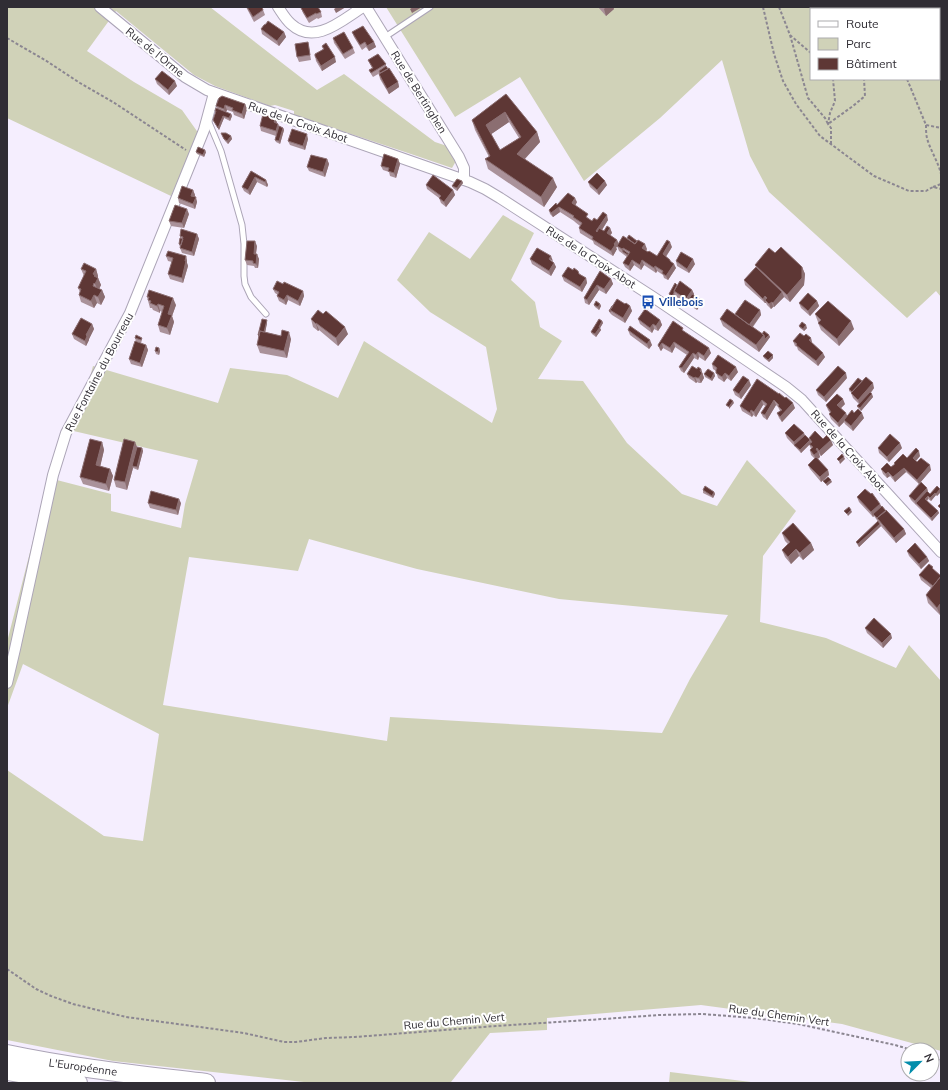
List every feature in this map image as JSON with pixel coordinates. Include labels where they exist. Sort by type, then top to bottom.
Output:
[{"type":"highway","name":"L'Européenne","points":[[7,1053],[42,1061],[206,1083]]},
{"type":"highway","name":"L'Européenne","points":[[7,1071],[78,1083]]},
{"type":"highway","points":[[7,1080],[23,1083]]},
{"type":"street","name":"Rue de l'Orme","points":[[100,7],[185,77],[214,93]]},
{"type":"street","points":[[278,7],[292,26],[302,32],[311,33],[328,29],[365,7]]},
{"type":"street","name":"Rue de Bertinghen","points":[[365,7],[461,160],[464,180]]},
{"type":"street","name":"Rue Fontaine du Bourreau","points":[[7,683],[53,475],[66,433],[128,319],[204,130],[214,93]]},
{"type":"street","name":"Rue de la Croix Abot","points":[[214,93],[464,180],[485,189],[507,202],[659,301],[786,387],[802,400],[941,552]]},
{"type":"lane","points":[[385,37],[430,7]]},
{"type":"lane","points":[[208,119],[221,151],[242,225],[245,284],[252,297],[266,314]]},
{"type":"path","points":[[763,7],[774,54],[783,81],[796,104],[820,136],[874,176],[909,191],[926,191],[941,184]]},
{"type":"path","points":[[779,7],[790,35],[808,98],[825,118],[831,128],[831,144]]},
{"type":"path","points":[[790,35],[810,53]]},
{"type":"path","points":[[7,38],[113,102],[194,155]]},
{"type":"path","points":[[828,124],[830,113],[835,101],[833,80]]},
{"type":"path","points":[[828,124],[865,96],[864,80]]},
{"type":"path","points":[[907,80],[926,125],[927,137],[932,153],[939,165],[941,174]]},
{"type":"path","points":[[926,125],[941,128]]},
{"type":"path","points":[[933,187],[941,189]]},
{"type":"path","name":"Rue du Chemin Vert","points":[[7,970],[43,992],[73,1004],[126,1017],[244,1033],[284,1042],[580,1020],[702,1014],[754,1018],[811,1026],[900,1046]]},
{"type":"green space","points":[[7,7],[210,7],[317,90],[344,74],[435,142],[447,146],[456,161],[452,168],[294,115],[294,111],[275,105],[270,106],[215,86],[194,75],[116,11],[87,51],[134,82],[182,110],[199,134],[171,196],[7,118]]},
{"type":"green space","points":[[386,7],[941,7],[941,297],[936,291],[907,318],[769,192],[750,156],[722,60],[660,118],[584,181],[520,77],[455,117]]},
{"type":"green space","points":[[503,215],[534,233],[511,280],[535,302],[540,327],[562,341],[538,379],[583,381],[627,443],[682,494],[717,506],[747,460],[796,511],[763,556],[760,622],[826,638],[896,668],[909,645],[941,681],[941,1051],[940,1042],[908,1042],[842,1024],[701,1005],[547,1018],[547,1030],[490,1033],[451,1082],[459,1083],[313,1083],[113,1061],[7,1040],[7,770],[104,836],[143,841],[159,734],[23,664],[7,708],[7,642],[49,478],[111,494],[111,511],[181,528],[185,504],[198,460],[65,429],[88,384],[93,366],[218,403],[230,368],[287,375],[338,398],[364,341],[492,423],[497,409],[486,347],[430,312],[397,280],[429,232],[470,259]],"holes":[[[309,539],[417,569],[559,599],[728,615],[690,679],[662,733],[390,717],[387,741],[163,705],[189,557],[298,571]]]},
{"type":"green space","points":[[670,1072],[759,1083],[669,1083]]},
{"type":"building","points":[[247,7],[262,7],[263,10],[253,17]]},
{"type":"building","points":[[318,7],[321,12],[307,18],[301,8]]},
{"type":"building","points":[[268,21],[284,32],[277,41],[261,29]]},
{"type":"building","points":[[363,26],[374,42],[367,46],[365,42],[360,45],[352,32]]},
{"type":"building","points":[[344,32],[353,48],[343,54],[333,38]]},
{"type":"building","points":[[308,42],[310,55],[297,57],[295,44]]},
{"type":"building","points":[[326,43],[335,57],[321,66],[315,54],[324,49],[322,46]]},
{"type":"building","points":[[378,54],[386,64],[371,73],[369,70],[373,68],[368,60]]},
{"type":"building","points":[[386,66],[388,69],[380,73],[379,71]]},
{"type":"building","points":[[389,68],[398,82],[387,89],[379,74]]},
{"type":"building","points":[[162,71],[175,81],[168,90],[155,79]]},
{"type":"building","points":[[506,94],[537,132],[517,154],[553,178],[541,197],[485,159],[490,156],[472,120]],"holes":[[[505,112],[521,137],[500,150],[486,125]]]},
{"type":"building","points":[[222,96],[245,104],[242,114],[225,105],[224,109],[216,106],[219,98]]},
{"type":"building","points":[[216,108],[231,114],[229,118],[223,116],[218,128],[213,120]]},
{"type":"building","points":[[263,114],[276,118],[274,122],[278,124],[276,131],[260,126]]},
{"type":"building","points":[[279,126],[283,128],[279,141],[275,140]]},
{"type":"building","points":[[292,129],[307,134],[303,146],[288,141]]},
{"type":"building","points":[[221,133],[226,133],[231,136],[227,141]]},
{"type":"building","points":[[198,147],[205,150],[203,155],[196,152]]},
{"type":"building","points":[[384,154],[398,159],[394,173],[388,171],[389,168],[381,166]]},
{"type":"building","points":[[311,155],[327,159],[323,172],[307,167]]},
{"type":"building","points":[[251,171],[266,180],[265,182],[255,177],[248,190],[242,187]]},
{"type":"building","points":[[597,173],[605,181],[597,190],[588,182]]},
{"type":"building","points":[[433,175],[453,190],[444,202],[439,198],[441,196],[426,185]]},
{"type":"building","points":[[457,179],[462,181],[457,188],[452,186]]},
{"type":"building","points":[[182,186],[193,190],[191,196],[196,197],[193,204],[178,198]]},
{"type":"building","points":[[568,193],[575,198],[572,203],[588,214],[586,217],[592,221],[594,218],[597,220],[603,212],[607,215],[596,231],[597,232],[599,228],[604,231],[607,226],[610,228],[607,233],[617,240],[611,251],[592,239],[593,237],[579,228],[582,223],[573,217],[574,216],[559,207],[551,213],[549,210],[556,203],[557,205]]},
{"type":"building","points":[[175,205],[187,209],[182,223],[169,221]]},
{"type":"building","points":[[181,229],[197,234],[192,252],[180,248],[183,237],[180,236]]},
{"type":"building","points":[[629,235],[637,241],[635,244],[627,238]]},
{"type":"building","points":[[623,236],[635,244],[638,240],[645,244],[642,248],[657,256],[667,240],[670,242],[663,254],[674,264],[666,276],[662,273],[663,271],[655,266],[654,268],[642,260],[640,265],[632,260],[629,266],[623,263],[630,252],[617,246]]},
{"type":"building","points":[[180,238],[183,239],[181,245],[179,244]]},
{"type":"building","points":[[247,241],[255,241],[254,254],[257,254],[256,264],[253,263],[253,261],[245,260]]},
{"type":"building","points":[[781,247],[802,267],[802,278],[787,295],[755,265],[769,248],[775,253]]},
{"type":"building","points":[[537,248],[551,256],[549,259],[554,263],[549,271],[530,259]]},
{"type":"building","points":[[622,249],[629,254],[628,255],[623,252]]},
{"type":"building","points":[[168,251],[186,256],[182,278],[168,274],[173,258],[166,256]]},
{"type":"building","points":[[681,252],[693,259],[687,269],[676,261]]},
{"type":"building","points":[[84,263],[96,269],[93,274],[98,278],[93,286],[102,290],[98,297],[94,295],[91,301],[79,295],[81,289],[78,288],[86,271],[81,269]]},
{"type":"building","points":[[568,267],[573,270],[574,268],[579,274],[586,278],[580,287],[562,276]]},
{"type":"building","points":[[756,267],[782,292],[773,303],[772,302],[769,304],[765,300],[767,298],[765,296],[763,299],[744,280]]},
{"type":"building","points":[[600,271],[611,279],[604,289],[597,285],[587,300],[584,298]]},
{"type":"building","points":[[277,281],[283,284],[284,282],[303,291],[298,301],[287,295],[284,300],[277,296],[279,292],[273,289]]},
{"type":"building","points":[[680,281],[692,290],[686,299],[674,291]]},
{"type":"building","points":[[675,283],[677,285],[672,296],[669,294]]},
{"type":"building","points":[[149,290],[173,298],[168,314],[172,315],[167,328],[158,325],[164,306],[158,304],[157,306],[150,303],[151,301],[148,300],[149,297],[147,297]]},
{"type":"building","points":[[808,293],[817,301],[808,311],[799,303]]},
{"type":"building","points":[[692,294],[702,300],[697,308],[687,302]]},
{"type":"building","points":[[617,299],[630,306],[623,318],[610,310]]},
{"type":"building","points":[[745,300],[760,310],[749,325],[735,314]]},
{"type":"building","points":[[596,301],[600,304],[598,307],[594,305]]},
{"type":"building","points":[[828,301],[851,321],[837,339],[818,323],[821,320],[815,314]]},
{"type":"building","points":[[645,309],[660,320],[656,326],[653,324],[650,328],[638,319]]},
{"type":"building","points":[[727,309],[764,335],[756,345],[720,319]]},
{"type":"building","points":[[318,310],[323,314],[326,311],[345,327],[336,338],[311,319]]},
{"type":"building","points":[[81,318],[92,324],[86,335],[85,341],[72,334]]},
{"type":"building","points":[[262,319],[267,320],[264,332],[260,331],[259,336],[258,335]]},
{"type":"building","points":[[599,319],[602,321],[595,334],[591,332]]},
{"type":"building","points":[[673,321],[683,328],[682,330],[709,348],[704,356],[698,352],[696,355],[693,353],[682,368],[679,367],[689,352],[674,342],[670,348],[662,343],[659,347],[658,345]]},
{"type":"building","points":[[802,322],[806,325],[803,329],[799,326]]},
{"type":"building","points":[[630,326],[650,340],[647,344],[628,330]]},
{"type":"building","points":[[282,330],[289,332],[284,351],[257,345],[260,331],[281,336]]},
{"type":"building","points":[[764,331],[769,335],[765,339],[764,335],[762,334]]},
{"type":"building","points":[[800,333],[804,336],[806,334],[811,338],[809,340],[823,353],[816,361],[793,341]]},
{"type":"building","points":[[136,335],[142,338],[141,340],[135,338]]},
{"type":"building","points":[[135,341],[146,345],[140,363],[129,359]]},
{"type":"building","points":[[156,347],[159,348],[158,352],[155,351]]},
{"type":"building","points":[[768,351],[773,355],[768,360],[763,356]]},
{"type":"building","points":[[718,355],[736,367],[729,376],[725,373],[722,377],[716,373],[717,368],[712,364]]},
{"type":"building","points":[[692,366],[697,369],[698,367],[701,369],[700,371],[702,373],[699,378],[694,378],[687,374]]},
{"type":"building","points":[[838,366],[846,373],[824,397],[816,390]]},
{"type":"building","points":[[708,369],[714,373],[711,379],[704,374]]},
{"type":"building","points":[[743,376],[749,380],[739,394],[733,390]]},
{"type":"building","points":[[866,377],[873,383],[858,400],[851,393]]},
{"type":"building","points":[[858,378],[862,381],[852,392],[849,389]]},
{"type":"building","points":[[757,379],[793,403],[780,417],[777,413],[782,410],[774,400],[765,415],[761,413],[767,404],[762,400],[754,412],[751,410],[750,413],[740,406]]},
{"type":"building","points":[[870,392],[872,394],[860,408],[857,406]]},
{"type":"building","points":[[837,394],[843,399],[837,405],[846,413],[838,423],[829,414],[831,412],[826,405]]},
{"type":"building","points":[[730,399],[733,401],[729,407],[726,405]]},
{"type":"building","points":[[858,409],[862,413],[851,426],[844,420],[852,410],[854,413]]},
{"type":"building","points":[[794,424],[804,433],[794,442],[785,433]]},
{"type":"building","points":[[815,431],[823,439],[827,435],[831,440],[819,451],[817,448],[816,449],[818,452],[814,455],[810,450],[813,447],[809,444],[812,442],[809,438]]},
{"type":"building","points":[[890,434],[900,443],[887,457],[878,448]]},
{"type":"building","points":[[805,435],[810,440],[800,450],[794,445]]},
{"type":"building","points":[[90,439],[102,442],[96,465],[110,469],[106,484],[80,477]]},
{"type":"building","points":[[124,439],[135,442],[125,482],[114,480]]},
{"type":"building","points":[[137,447],[142,448],[137,467],[132,466]]},
{"type":"building","points":[[916,448],[919,451],[913,458],[917,462],[921,458],[930,465],[917,480],[904,468],[893,477],[888,472],[886,474],[881,469],[887,463],[891,467],[903,454],[907,458]]},
{"type":"building","points":[[842,454],[844,457],[839,461],[837,459]]},
{"type":"building","points":[[816,457],[828,470],[820,477],[808,465]]},
{"type":"building","points":[[828,477],[831,480],[826,484],[823,481]]},
{"type":"building","points":[[921,482],[927,488],[915,501],[909,496]]},
{"type":"building","points":[[705,486],[714,492],[712,496],[703,490]]},
{"type":"building","points":[[937,486],[940,489],[936,494],[935,493],[930,498],[928,496],[925,499],[938,511],[931,518],[916,503],[927,491],[930,494]]},
{"type":"building","points":[[865,489],[871,494],[872,493],[880,504],[871,512],[857,497]]},
{"type":"building","points":[[151,491],[179,499],[176,510],[148,503]]},
{"type":"building","points":[[882,506],[886,511],[877,518],[873,514]]},
{"type":"building","points":[[849,507],[851,510],[847,514],[844,511]]},
{"type":"building","points":[[886,510],[904,529],[894,538],[877,518]]},
{"type":"building","points":[[878,521],[880,524],[858,544],[856,542]]},
{"type":"building","points":[[793,523],[811,543],[800,553],[796,549],[788,557],[782,550],[790,542],[782,533]]},
{"type":"building","points":[[915,543],[927,557],[919,564],[907,551]]},
{"type":"building","points":[[929,564],[941,576],[933,586],[919,575]]},
{"type":"building","points":[[941,576],[941,603],[937,608],[926,595]]},
{"type":"building","points":[[874,618],[891,634],[882,643],[865,628]]},
{"type":"place","name":"Villebois","points":[[648,302]]}]
